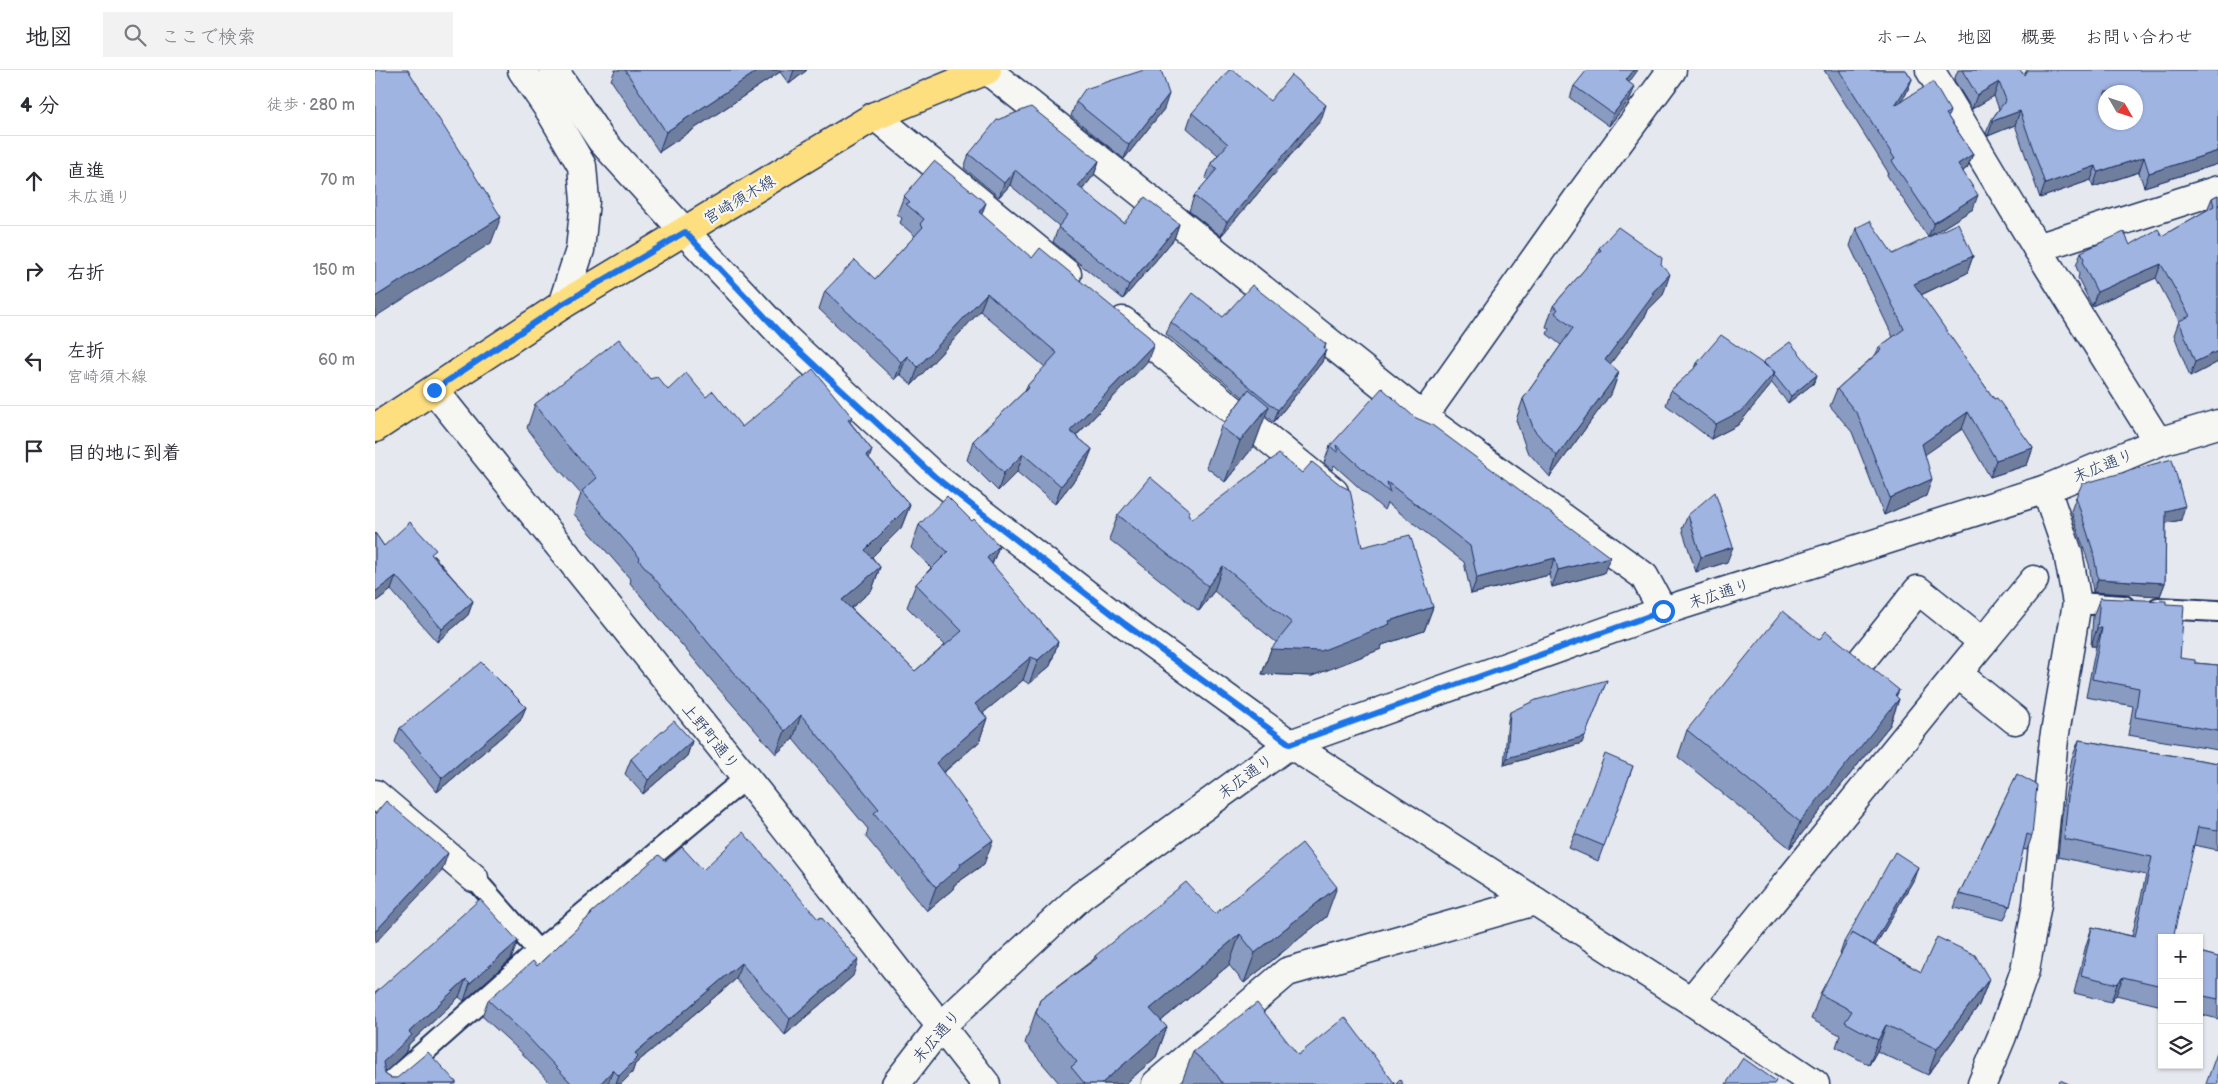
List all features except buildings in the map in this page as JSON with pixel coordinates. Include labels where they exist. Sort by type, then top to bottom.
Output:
[{"type":"main road","name":"宮崎須木線","points":[[375,428],[561,305],[875,116],[987,70]]},
{"type":"street","points":[[522,70],[582,166],[585,201],[580,250],[561,305]]},
{"type":"street","points":[[554,70],[601,140],[685,232],[783,336],[934,476],[1125,624],[1290,744],[1691,1001],[1815,1084]]},
{"type":"street","points":[[987,70],[1423,417],[1644,576],[1663,611]]},
{"type":"street","points":[[1423,417],[1672,70]]},
{"type":"street","points":[[1930,70],[2037,248],[2158,442]]},
{"type":"street","points":[[875,116],[1343,499]]},
{"type":"street","points":[[2037,248],[2218,190]]},
{"type":"street","name":"上野町通り","points":[[434,390],[746,778],[940,1028],[986,1084]]},
{"type":"street","name":"末広通り","points":[[896,1084],[940,1028],[1081,896],[1290,744],[1663,611],[2045,489],[2158,442],[2218,424]]},
{"type":"street","points":[[1982,1084],[2002,1036],[2025,970],[2037,904],[2054,739],[2077,603],[2068,553],[2045,489]]},
{"type":"street","points":[[1691,1001],[2034,580]]},
{"type":"street","points":[[1862,660],[1918,590],[1983,642]]},
{"type":"street","points":[[1958,674],[2015,720]]},
{"type":"street","points":[[2054,739],[2083,744]]},
{"type":"street","points":[[375,794],[474,878]]},
{"type":"street","points":[[1156,1084],[1287,972],[1535,901]]},
{"type":"lane","points":[[2077,603],[2218,611]]},
{"type":"lane","points":[[388,1084],[538,951],[746,778]]},
{"type":"lane","points":[[474,878],[538,951]]},
{"type":"route","points":[[434,390],[561,305],[685,232],[783,336],[934,476],[1125,624],[1290,744],[1663,611]]}]
